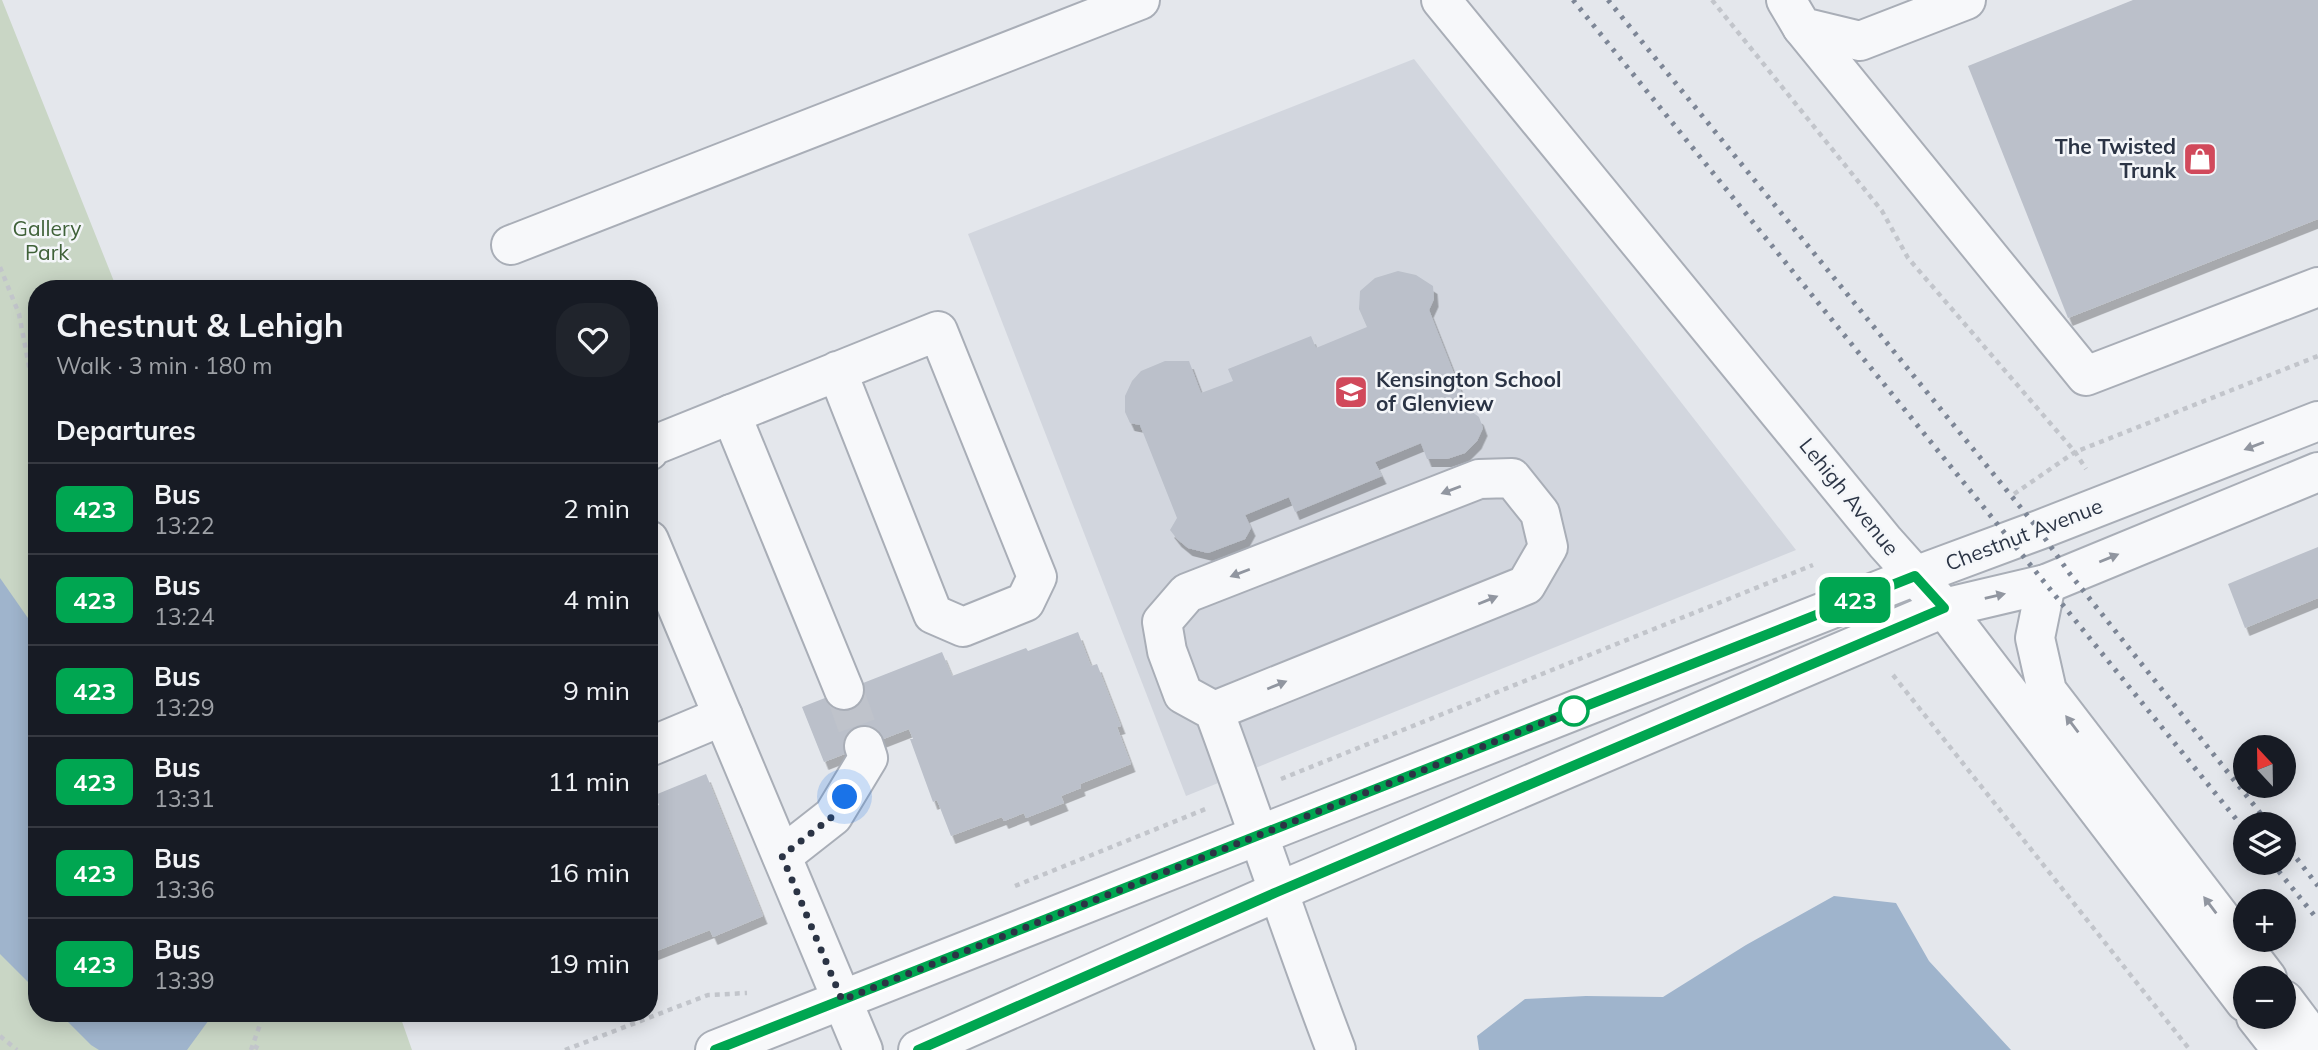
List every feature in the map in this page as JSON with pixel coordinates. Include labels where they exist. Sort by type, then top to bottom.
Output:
[{"type":"street","points":[[511,245],[1140,0]]},
{"type":"street","name":"Lehigh Avenue","points":[[1441,0],[1944,608],[2233,986]]},
{"type":"street","points":[[1794,14],[1860,41],[1966,0]]},
{"type":"street","points":[[1794,14],[2086,376],[2318,287]]},
{"type":"street","points":[[658,444],[837,371],[939,331],[1037,577],[1025,602],[963,627],[933,614],[837,371]]},
{"type":"street","points":[[732,414],[844,690]]},
{"type":"street","name":"Chestnut Avenue","points":[[715,1050],[1915,576],[2318,421]]},
{"type":"street","name":"Chestnut Avenue","points":[[918,1050],[1277,892],[1944,608],[2046,584],[2318,472]]},
{"type":"street","points":[[1214,711],[1526,585],[1548,547],[1540,513],[1512,478],[1479,479],[1187,593],[1162,622],[1167,651],[1183,694],[1214,711],[1336,1050]]},
{"type":"street","points":[[658,561],[863,1050]]},
{"type":"street","points":[[2046,584],[2035,638],[2047,691],[2258,966]]},
{"type":"street","points":[[658,743],[723,716]]},
{"type":"street","points":[[782,856],[833,816],[869,758],[864,746]]},
{"type":"street","points":[[2296,1016],[2318,1045]]},
{"type":"street","points":[[2265,1029],[2281,1050]]},
{"type":"path","points":[[1712,0],[1882,211],[1908,258],[2075,453],[2090,477]]},
{"type":"path","points":[[0,267],[19,314],[28,361]]},
{"type":"path","points":[[2075,453],[2318,356]]},
{"type":"path","points":[[1003,890],[1813,565]]},
{"type":"path","points":[[1893,675],[2190,1050]]},
{"type":"path","points":[[658,1014],[708,995],[748,993]]},
{"type":"path","points":[[261,1022],[252,1048],[261,1050]]},
{"type":"path","points":[[565,1050],[638,1022]]},
{"type":"path","points":[[0,1036],[17,1050]]},
{"type":"shaded area","name":"Kensington School of Glenview","points":[[1414,59],[1796,550],[1186,796],[968,234]]},
{"type":"green space","name":"Gallery Park","points":[[2,0],[113,280],[28,280],[28,1022],[402,1022],[412,1050],[0,1050]]},
{"type":"water","points":[[0,578],[28,618],[28,982],[0,954]]},
{"type":"water","points":[[1834,896],[1896,903],[1929,961],[2011,1050],[1479,1050],[1477,1036],[1525,999],[1586,996],[1663,997],[1746,945]]},
{"type":"water","points":[[68,1022],[207,1022],[187,1050],[99,1050]]},
{"type":"building","points":[[2133,0],[2318,0],[2318,219],[2068,318],[1968,66]]},
{"type":"building","points":[[1398,271],[1416,275],[1433,286],[1434,299],[1429,310],[1468,409],[1479,417],[1483,428],[1477,441],[1465,453],[1447,459],[1427,459],[1421,443],[1375,462],[1382,476],[1295,512],[1289,497],[1245,515],[1251,528],[1245,539],[1208,553],[1188,548],[1170,530],[1177,518],[1140,425],[1130,423],[1125,412],[1125,396],[1132,381],[1141,371],[1165,361],[1189,361],[1201,393],[1233,381],[1228,369],[1311,336],[1316,348],[1367,327],[1359,309],[1360,291],[1375,278]]},
{"type":"building","points":[[2318,547],[2318,598],[2245,628],[2228,584]]},
{"type":"building","points":[[1078,632],[1091,666],[1097,664],[1121,726],[1117,727],[1131,764],[1080,784],[1081,788],[1061,796],[1064,803],[1026,818],[1024,813],[1004,821],[1002,817],[951,836],[937,800],[933,802],[910,739],[913,739],[909,729],[824,762],[802,707],[942,652],[952,676]]},
{"type":"building","points":[[706,774],[763,916],[713,937],[710,930],[658,950],[658,794]]},
{"type":"tunnel","points":[[844,690],[864,746]]},
{"type":"railway","points":[[1573,0],[2233,815]]},
{"type":"railway","points":[[1608,0],[2039,530],[2070,574],[2259,812]]},
{"type":"railway","points":[[2296,858],[2318,886]]},
{"type":"railway","points":[[2282,875],[2318,920]]},
{"type":"bus line","name":"423","points":[[715,1050],[1915,576],[1944,608],[1277,892],[918,1050]]},
{"type":"place","name":"The Twisted Trunk","points":[[2200,159]]},
{"type":"place","name":"Kensington School of Glenview","points":[[1351,392]]},
{"type":"route","points":[[845,797],[833,816],[782,856],[842,1000],[1585,706],[1574,711]]}]
